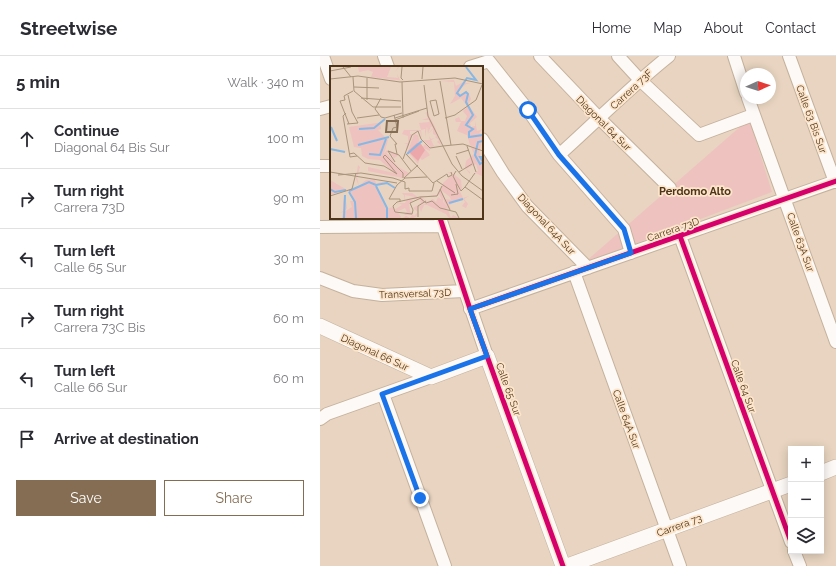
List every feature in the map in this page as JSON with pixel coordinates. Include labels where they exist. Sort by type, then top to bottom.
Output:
[{"type":"street","points":[[323,56],[330,76]]},
{"type":"street","points":[[384,56],[388,66]]},
{"type":"street","name":"Diagonal 64 Sur","points":[[540,56],[600,119],[670,188]]},
{"type":"street","points":[[618,56],[640,80],[699,134],[753,115]]},
{"type":"street","name":"Carrera 73F","points":[[559,155],[600,119],[640,80],[669,56]]},
{"type":"street","points":[[734,56],[740,74]]},
{"type":"street","name":"Calle 63 Bis Sur","points":[[789,56],[835,182]]},
{"type":"street","points":[[473,66],[489,61],[528,110],[559,155],[624,229],[631,253]]},
{"type":"street","name":"Calle 63A Sur","points":[[750,104],[836,342]]},
{"type":"street","points":[[320,109],[330,106]]},
{"type":"street","name":"Diagonal 64A Sur","points":[[483,141],[503,173],[528,206],[588,268]]},
{"type":"street","name":"Carrera 73D","points":[[470,309],[835,182]]},
{"type":"street","points":[[320,227],[441,222]]},
{"type":"street","name":"Calle 65 Sur","points":[[441,222],[470,309],[563,566]]},
{"type":"street","name":"Calle 64 Sur","points":[[680,236],[788,534]]},
{"type":"street","name":"Calle 64A Sur","points":[[574,272],[680,566]]},
{"type":"street","name":"Transversal 73D","points":[[320,278],[353,291],[382,295],[464,291]]},
{"type":"street","name":"Diagonal 66 Sur","points":[[320,326],[431,377]]},
{"type":"street","points":[[324,417],[382,394],[487,356]]},
{"type":"street","points":[[382,394],[445,566]]},
{"type":"street","points":[[824,472],[836,467]]},
{"type":"street","name":"Carrera 73","points":[[567,566],[788,485]]},
{"type":"street","points":[[795,554],[800,566]]},
{"type":"shaded area","points":[[749,119],[772,192],[584,263]]},
{"type":"cycle path","points":[[470,309],[836,181]]},
{"type":"cycle path","points":[[440,219],[470,309],[563,566]]},
{"type":"cycle path","points":[[680,236],[788,534]]},
{"type":"district","name":"Perdomo Alto","points":[[695,191]]},
{"type":"route","points":[[420,498],[382,394],[487,356],[470,309],[631,253],[624,229],[559,155],[528,110]]}]
